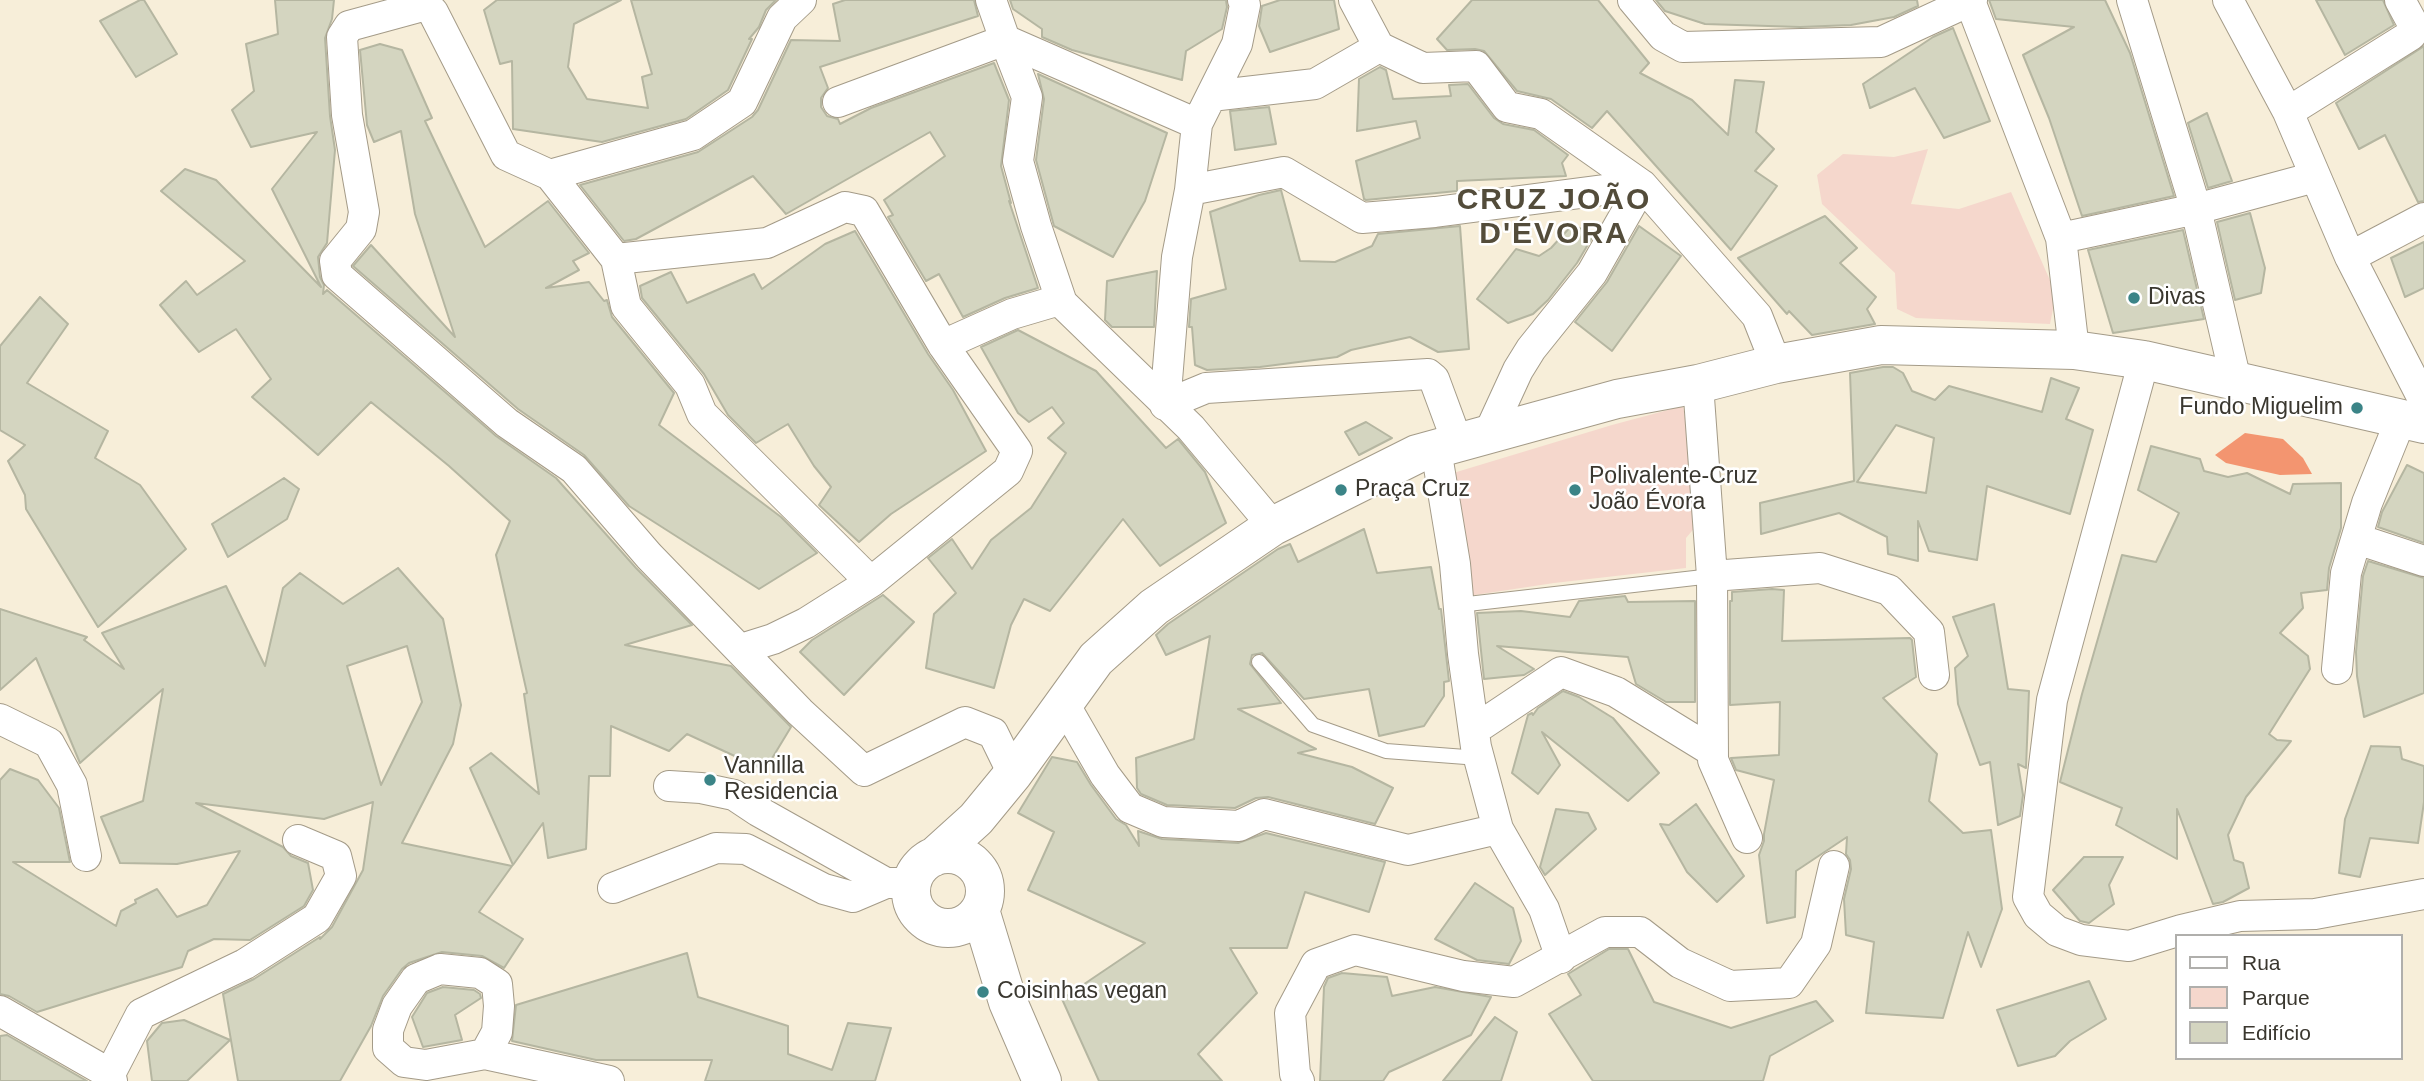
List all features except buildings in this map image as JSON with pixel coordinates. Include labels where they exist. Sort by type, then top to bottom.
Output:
[{"type":"street","points":[[550,175],[693,135],[742,102],[782,18],[802,0]]},
{"type":"street","points":[[991,0],[1027,97],[1018,161],[1062,303]]},
{"type":"street","points":[[1354,0],[1379,47],[1423,68],[1476,66],[1507,107],[1541,114],[1642,185],[1757,316],[1776,364]]},
{"type":"street","points":[[1633,0],[1663,36],[1683,47],[1881,42],[1971,1],[2061,238],[2074,350]]},
{"type":"street","points":[[2132,0],[2196,209],[2236,381]]},
{"type":"street","points":[[2228,0],[2288,112],[2416,414]]},
{"type":"street","points":[[2288,112],[2411,35],[2413,24],[2400,0]]},
{"type":"street","points":[[1165,405],[1177,257],[1190,190],[1197,124],[1237,44],[1248,2]]},
{"type":"street","points":[[871,582],[702,414],[690,386],[626,306],[616,259],[550,175],[506,155],[433,12],[426,5],[349,26],[342,37],[347,116],[364,212],[361,229],[335,261],[337,275],[507,423],[574,469],[649,556],[800,712],[864,771],[965,722],[993,733],[1019,766]]},
{"type":"street","points":[[838,102],[1005,40],[1197,124]]},
{"type":"street","points":[[1211,96],[1315,84],[1379,47]]},
{"type":"street","points":[[1190,190],[1284,172],[1362,218],[1434,212],[1642,185]]},
{"type":"street","points":[[2061,238],[2196,209],[2315,177]]},
{"type":"street","points":[[1461,442],[1592,274],[1642,185]]},
{"type":"street","points":[[616,259],[767,243],[845,207],[864,211],[943,345],[1017,451],[1008,471],[871,582],[806,623],[773,639],[741,649]]},
{"type":"street","points":[[2350,257],[2424,218]]},
{"type":"street","points":[[943,345],[1012,314],[1056,301],[1062,303],[1191,428],[1273,526]]},
{"type":"street","points":[[911,874],[976,819],[1019,766],[1096,659],[1154,607],[1273,526],[1417,454],[1617,399],[1698,384],[1776,364],[1881,345],[2074,350],[2144,359],[2236,381],[2416,414]]},
{"type":"street","points":[[2144,359],[2052,700],[2028,897],[2038,915],[2057,931],[2081,940],[2129,946],[2240,916],[2315,914],[2424,894]]},
{"type":"street","points":[[1165,405],[1206,388],[1428,374],[1434,379],[1461,442],[1455,564],[1463,654],[1476,744],[1498,829],[1544,909],[1561,958]]},
{"type":"street","points":[[1698,384],[1712,576],[1712,751],[1713,760],[1747,838]]},
{"type":"street","points":[[2337,668],[2346,573],[2367,503],[2416,414]]},
{"type":"street","points":[[2357,540],[2424,561]]},
{"type":"street","points":[[1712,576],[1820,568],[1889,590],[1929,632],[1934,675]]},
{"type":"street","points":[[1476,744],[1561,672],[1616,692],[1712,751]]},
{"type":"street","points":[[1063,702],[1104,775],[1130,808],[1163,822],[1240,826],[1264,814],[1408,850],[1498,829]]},
{"type":"street","points":[[3,726],[49,743],[72,785],[86,856]]},
{"type":"street","points":[[977,867],[995,818],[1019,766]]},
{"type":"street","points":[[669,786],[701,788],[734,795],[758,811],[911,874]]},
{"type":"street","points":[[0,1011],[111,1078],[141,1014],[245,964],[317,918],[341,876],[335,856],[298,840]]},
{"type":"street","points":[[613,888],[716,848],[746,849],[824,889],[853,897],[911,874],[946,854],[957,855],[977,867],[986,888],[985,900],[972,919],[962,925],[939,927],[929,923],[914,906],[911,874]]},
{"type":"street","points":[[1299,1081],[1295,1074],[1290,1013],[1316,964],[1355,950],[1463,976],[1514,982],[1605,932],[1640,932],[1680,963],[1730,986],[1789,984],[1816,944],[1834,866]]},
{"type":"street","points":[[980,910],[1008,1002],[1042,1081]]},
{"type":"street","points":[[939,927],[1008,1002]]},
{"type":"street","points":[[485,1054],[609,1081]]},
{"type":"lane","points":[[1459,606],[1712,576]]},
{"type":"lane","points":[[1259,662],[1313,725],[1386,751],[1476,744]]},
{"type":"green space","points":[[1928,149],[1911,204],[1959,209],[2011,192],[2056,294],[2050,324],[1916,318],[1897,309],[1895,273],[1822,204],[1817,175],[1843,154],[1894,157]]},
{"type":"green space","name":"Polivalente-Cruz João Évora","points":[[1683,406],[1703,518],[1686,538],[1686,568],[1468,596],[1450,474]]},
{"type":"shaded area","points":[[2245,433],[2283,439],[2303,458],[2312,474],[2280,475],[2226,463],[2215,455]]},
{"type":"place","name":"Divas","points":[[2134,298]]},
{"type":"place","name":"Fundo Miguelim","points":[[2357,408]]},
{"type":"place","name":"Praça Cruz","points":[[1341,490]]},
{"type":"place","name":"Polivalente-Cruz João Évora","points":[[1575,490]]},
{"type":"place","name":"Vannilla Residencia","points":[[710,780]]},
{"type":"place","name":"Coisinhas vegan","points":[[983,992]]},
{"type":"district","name":"CRUZ JOÃO D'ÉVORA","points":[[1554,218]]}]
